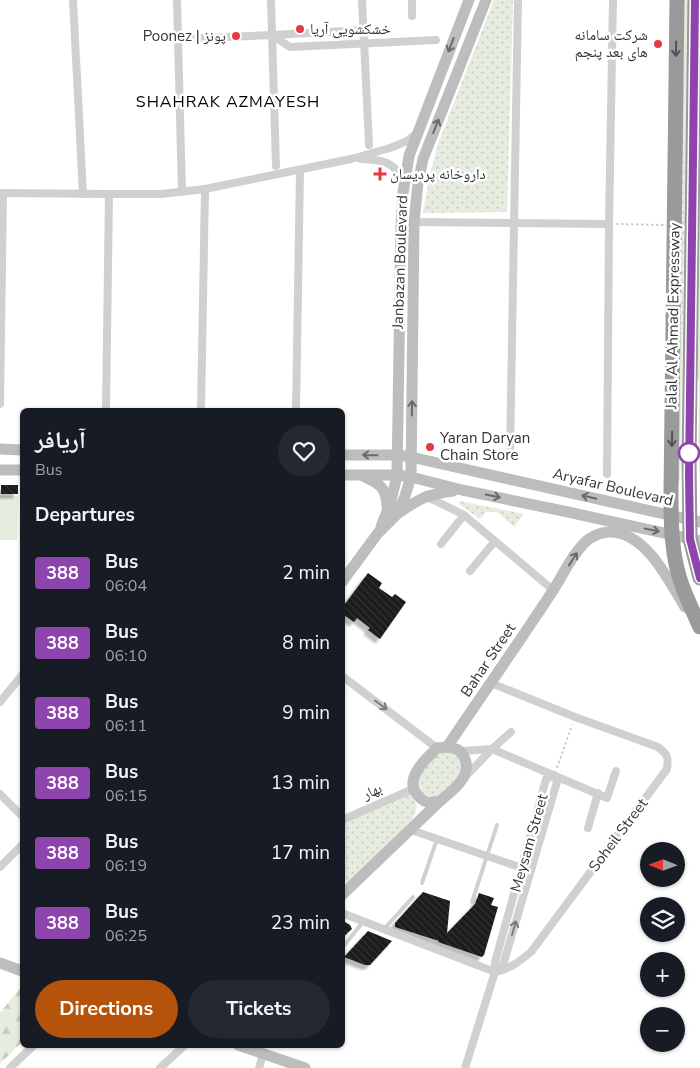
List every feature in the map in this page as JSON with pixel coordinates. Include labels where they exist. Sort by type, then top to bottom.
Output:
[{"type":"highway","name":"Jalal Al Ahmad Expressway","points":[[676,0],[671,515],[675,558],[682,586],[700,628]]},
{"type":"highway","name":"Jalal Al Ahmad Expressway","points":[[695,0],[688,458],[700,578]]},
{"type":"highway","points":[[688,458],[700,494]]},
{"type":"main road","name":"Janbazan Boulevard","points":[[392,513],[391,501],[398,476],[401,226],[405,180],[409,156],[469,0]]},
{"type":"main road","name":"Janbazan Boulevard","points":[[392,513],[404,499],[411,478],[414,222],[418,183],[423,159],[486,0]]},
{"type":"main road","points":[[409,156],[423,159]]},
{"type":"main road","points":[[0,449],[20,450]]},
{"type":"main road","name":"Aryafar Boulevard","points":[[345,455],[411,457],[695,521]]},
{"type":"main road","points":[[0,470],[20,470]]},
{"type":"main road","points":[[345,475],[411,478],[695,540]]},
{"type":"main road","points":[[360,475],[382,487],[392,513]]},
{"type":"main road","points":[[345,578],[392,513],[428,495],[462,490]]},
{"type":"main road","points":[[553,590],[579,549],[589,539],[598,534],[608,532],[623,534],[645,548],[660,567],[700,628]]},
{"type":"main road","name":"Bahar Street","points":[[442,747],[491,684],[553,590]]},
{"type":"main road","points":[[345,889],[411,830],[465,777],[467,764],[461,751],[455,748],[442,747],[415,773],[412,782],[413,789],[421,800],[420,820]]},
{"type":"main road","points":[[421,800],[440,801]]},
{"type":"main road","points":[[0,963],[20,970]]},
{"type":"main road","points":[[246,1048],[305,1068]]},
{"type":"street","points":[[73,0],[83,194]]},
{"type":"street","points":[[177,0],[182,192]]},
{"type":"street","points":[[271,0],[276,166]]},
{"type":"street","points":[[362,0],[369,145]]},
{"type":"street","points":[[412,0],[412,16]]},
{"type":"street","points":[[510,453],[518,0]]},
{"type":"street","points":[[607,474],[608,224],[612,0]]},
{"type":"street","points":[[178,39],[364,30]]},
{"type":"street","points":[[272,35],[290,47],[436,40]]},
{"type":"street","points":[[0,404],[2,193],[109,194],[182,192],[205,189],[351,159],[390,148],[407,141],[418,132]]},
{"type":"street","points":[[351,159],[374,160],[391,164],[405,180]]},
{"type":"street","points":[[296,408],[300,170]]},
{"type":"street","points":[[201,408],[205,189]]},
{"type":"street","points":[[106,408],[109,194]]},
{"type":"street","points":[[414,222],[608,224]]},
{"type":"street","points":[[429,498],[464,515],[553,590]]},
{"type":"street","points":[[440,544],[464,515]]},
{"type":"street","points":[[470,571],[495,541]]},
{"type":"street","points":[[0,702],[20,677]]},
{"type":"street","points":[[345,678],[442,747]]},
{"type":"street","name":"Soheil Street","points":[[491,684],[658,747],[666,752],[669,760],[667,768],[531,952],[514,965],[495,972]]},
{"type":"street","points":[[465,777],[492,749],[512,732]]},
{"type":"street","points":[[461,751],[492,749],[607,798],[616,771]]},
{"type":"street","name":"Meysam Street","points":[[554,775],[557,782],[503,965],[495,972],[495,962],[546,779],[554,775]]},
{"type":"street","name":"بهار","points":[[345,819],[413,789]]},
{"type":"street","points":[[0,794],[20,814]]},
{"type":"street","points":[[588,828],[598,794]]},
{"type":"street","points":[[411,830],[530,871]]},
{"type":"street","points":[[0,867],[20,846]]},
{"type":"street","points":[[345,914],[495,972],[465,1068]]},
{"type":"street","points":[[10,1068],[31,1048]]},
{"type":"street","points":[[160,1068],[182,1048]]},
{"type":"street","points":[[259,1068],[263,1054]]},
{"type":"lane","points":[[472,902],[497,825]]},
{"type":"lane","points":[[422,883],[437,839]]},
{"type":"lane","points":[[384,929],[413,897]]},
{"type":"lane","points":[[345,944],[364,921]]},
{"type":"path","points":[[608,224],[674,225]]},
{"type":"path","points":[[554,775],[575,717]]},
{"type":"green space","points":[[494,0],[513,0],[507,212],[423,213],[430,174],[439,141]]},
{"type":"green space","points":[[681,0],[688,0],[680,481],[677,481]]},
{"type":"green space","points":[[700,0],[700,487],[698,441],[699,384],[694,361]]},
{"type":"green space","points":[[0,496],[18,496],[17,540],[0,540]]},
{"type":"green space","points":[[460,501],[524,514],[514,527],[497,512],[486,512],[480,519],[459,504]]},
{"type":"green space","points":[[446,751],[458,755],[463,766],[456,779],[446,791],[438,796],[430,797],[419,787],[419,779],[425,768],[437,756]]},
{"type":"green space","points":[[410,793],[415,800],[415,813],[411,821],[348,882],[345,880],[345,823]]},
{"type":"green space","points":[[20,988],[20,1044],[0,1064],[0,1013]]},
{"type":"building","points":[[1,485],[18,485],[18,494],[1,494]]},
{"type":"building","points":[[368,573],[382,583],[379,588],[392,597],[395,594],[406,602],[380,639],[357,618],[354,622],[345,616],[345,604]]},
{"type":"building","points":[[423,892],[450,901],[447,933],[475,904],[479,893],[494,898],[491,905],[498,907],[482,957],[395,927],[395,923]]},
{"type":"building","points":[[345,922],[350,925],[352,929],[345,935]]},
{"type":"building","points":[[368,931],[392,941],[370,965],[365,965],[345,956]]},
{"type":"bus line","name":"388","points":[[695,0],[689,520],[690,539],[700,578]]},
{"type":"place","name":"خشکشویی آریا","points":[[300,29]]},
{"type":"place","name":"Poonez | پونز","points":[[236,36]]},
{"type":"place","name":"شرکت سامانه های بعد پنجم","points":[[658,44]]},
{"type":"place","name":"داروخانه پردیسان","points":[[380,174]]},
{"type":"place","name":"Yaran Daryan Chain Store","points":[[430,447]]},
{"type":"district","name":"SHAHRAK AZMAYESH","points":[[228,101]]}]
